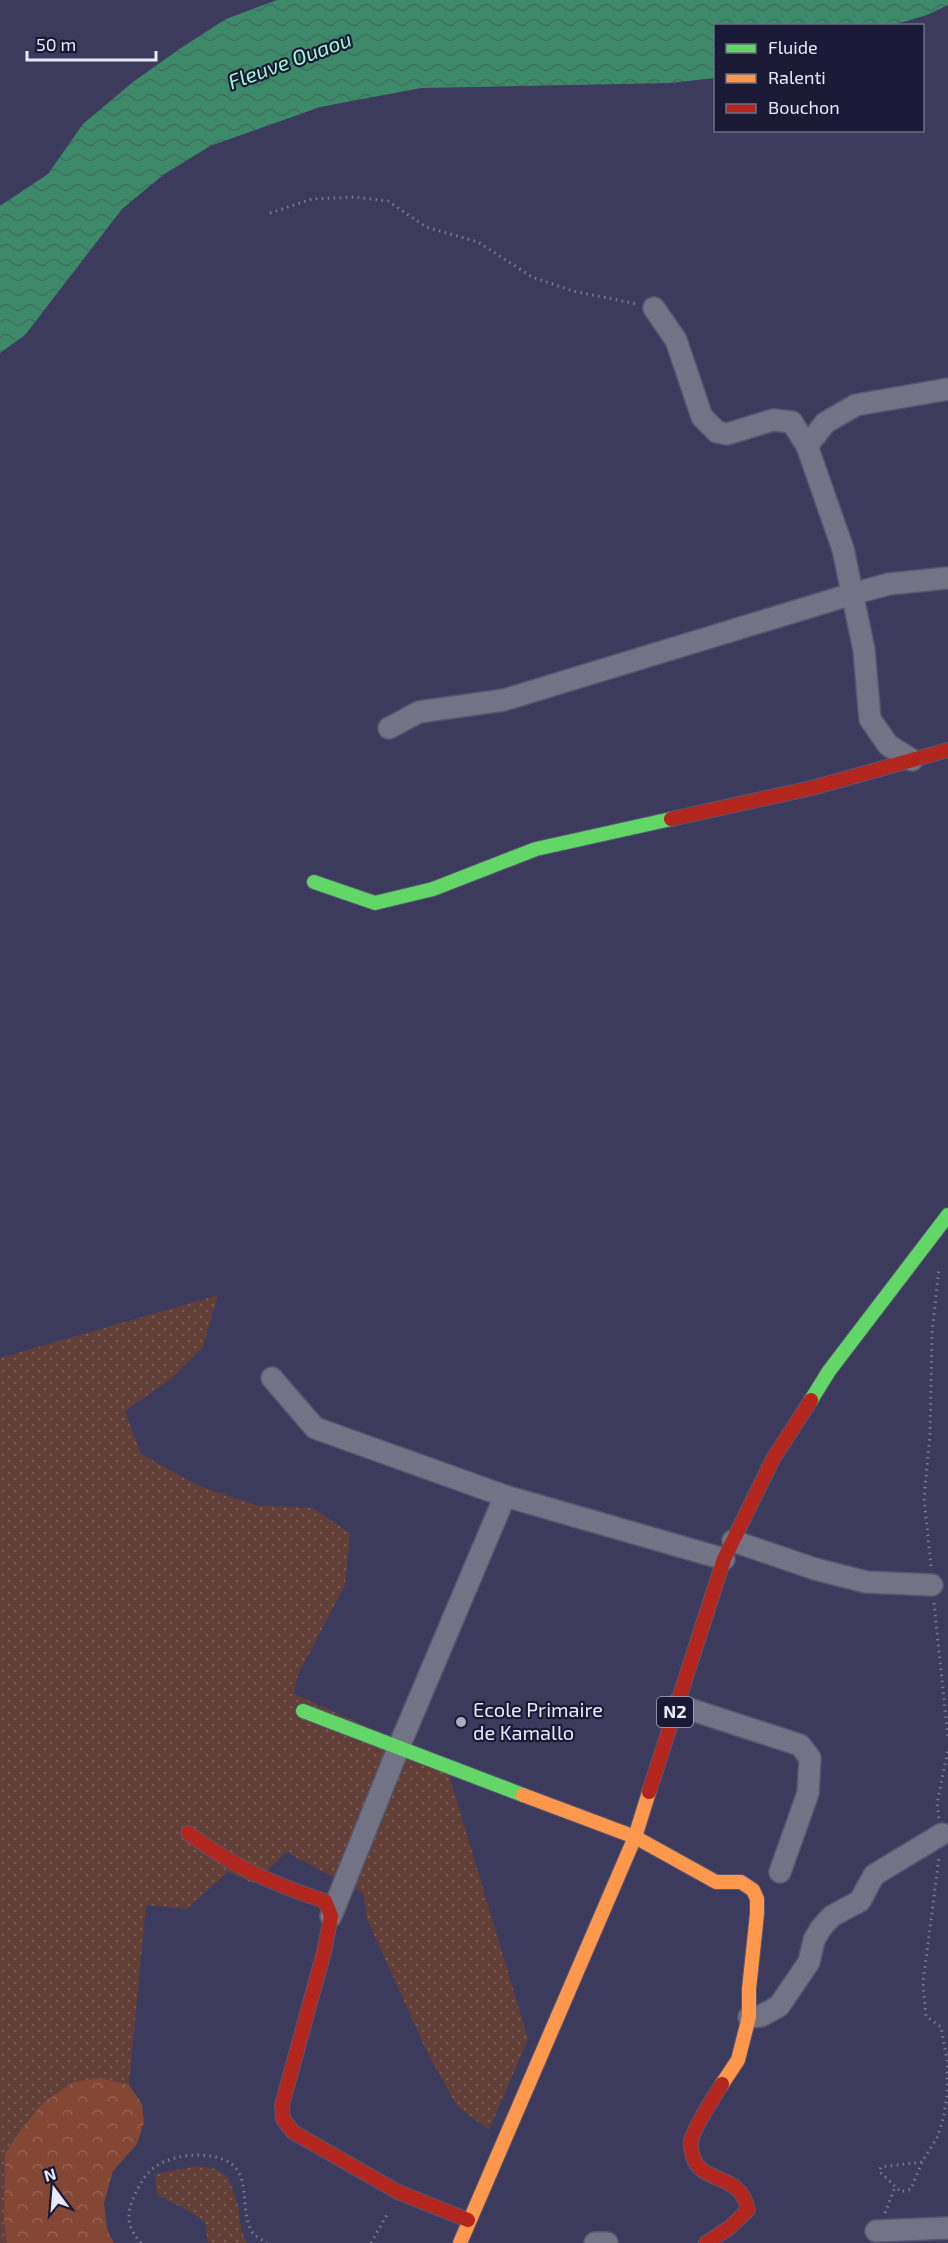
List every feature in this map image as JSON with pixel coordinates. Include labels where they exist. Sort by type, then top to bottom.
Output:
[{"type":"main road","points":[[314,882],[375,903],[433,889],[536,849],[812,788],[948,750]]},
{"type":"main road","name":"N2","points":[[460,2243],[635,1837],[729,1550],[774,1459],[829,1371],[948,1215]]},
{"type":"main road","points":[[303,1711],[398,1749],[635,1837],[717,1882],[741,1882],[753,1890],[757,1899],[757,1914],[749,1989],[749,2017],[738,2060],[714,2096],[691,2140],[693,2159],[700,2169],[733,2186],[745,2197],[748,2210],[729,2228],[706,2243]]},
{"type":"main road","points":[[188,1833],[221,1857],[281,1887],[325,1901],[331,1916],[324,1952],[282,2105],[283,2119],[293,2132],[398,2192],[468,2220]]},
{"type":"street","points":[[654,308],[676,340],[702,417],[717,432],[727,434],[773,420],[792,422],[807,446],[843,549],[864,650],[870,719],[888,745],[912,760]]},
{"type":"street","points":[[807,446],[825,423],[855,405],[948,389]]},
{"type":"street","points":[[389,729],[419,712],[504,700],[889,584],[948,578]]},
{"type":"street","points":[[272,1378],[315,1428],[505,1496],[866,1582],[932,1585]]},
{"type":"street","points":[[331,1916],[398,1749],[505,1496]]},
{"type":"street","points":[[677,1705],[800,1745],[810,1758],[808,1793],[780,1872]]},
{"type":"street","points":[[749,2017],[761,2016],[779,2006],[809,1962],[814,1940],[822,1928],[832,1916],[860,1901],[874,1875],[942,1834]]},
{"type":"street","points":[[876,2230],[948,2228]]},
{"type":"street","points":[[595,2243],[606,2243]]},
{"type":"path","points":[[270,213],[312,199],[355,196],[388,201],[426,227],[478,242],[532,277],[573,291],[621,299],[654,308]]},
{"type":"path","points":[[940,1264],[932,1334],[930,1434],[924,1498],[948,1738]]},
{"type":"path","points":[[922,2162],[889,2165],[879,2170],[901,2192],[907,2192],[914,2184],[922,2162],[938,2136],[944,2115],[948,2060],[941,2027],[926,2016],[923,1983],[942,1834],[937,1804],[948,1749]]},
{"type":"path","points":[[141,2243],[129,2228],[129,2210],[136,2191],[149,2172],[183,2156],[204,2155],[223,2159],[236,2167],[243,2180],[243,2199],[252,2233],[267,2243]]},
{"type":"path","points":[[371,2243],[398,2192]]},
{"type":"shaded area","points":[[218,1295],[203,1347],[172,1378],[125,1411],[141,1454],[199,1486],[256,1505],[313,1508],[350,1533],[345,1585],[298,1675],[294,1694],[445,1761],[528,2039],[489,2130],[457,2106],[427,2052],[367,1919],[363,1893],[286,1852],[254,1884],[228,1872],[187,1909],[146,1905],[129,2085],[101,2078],[43,2103],[21,2129],[5,2154],[4,2220],[7,2243],[0,2243],[0,1358]]},
{"type":"shaded area","points":[[196,2166],[216,2169],[228,2177],[238,2205],[241,2230],[247,2243],[208,2243],[205,2222],[157,2195],[155,2174]]},
{"type":"green space","points":[[101,2078],[129,2085],[142,2104],[144,2122],[137,2144],[113,2171],[104,2203],[107,2229],[114,2243],[7,2243],[4,2220],[5,2154],[21,2129],[43,2103],[73,2082]]},
{"type":"water","name":"Fleuve Ouaou","points":[[277,0],[948,0],[948,5],[927,15],[896,24],[714,24],[714,78],[670,83],[421,88],[320,107],[210,146],[163,175],[122,209],[25,335],[0,353],[0,206],[48,174],[83,124],[133,82],[226,19]]},
{"type":"traffic: fast","points":[[314,882],[375,903],[433,889],[536,849],[671,819]]},
{"type":"traffic: fast","points":[[811,1400],[829,1371],[948,1215]]},
{"type":"traffic: fast","points":[[303,1711],[523,1795]]},
{"type":"traffic: slow","points":[[460,2243],[635,1837],[649,1792]]},
{"type":"traffic: slow","points":[[523,1795],[635,1837],[716,1882],[741,1882],[753,1890],[757,1899],[757,1914],[749,1989],[749,2017],[738,2060],[722,2084]]},
{"type":"traffic: jam","points":[[671,819],[812,788],[948,750]]},
{"type":"traffic: jam","points":[[649,1792],[724,1559],[773,1459],[811,1400]]},
{"type":"traffic: jam","points":[[188,1833],[254,1873],[325,1901],[331,1916],[324,1952],[282,2105],[283,2119],[293,2132],[398,2192],[468,2220]]},
{"type":"traffic: jam","points":[[706,2243],[729,2228],[748,2210],[741,2193],[730,2184],[702,2170],[692,2153],[693,2136],[722,2084]]},
{"type":"place","name":"Ecole Primaire de Kamallo","points":[[461,1722]]}]
